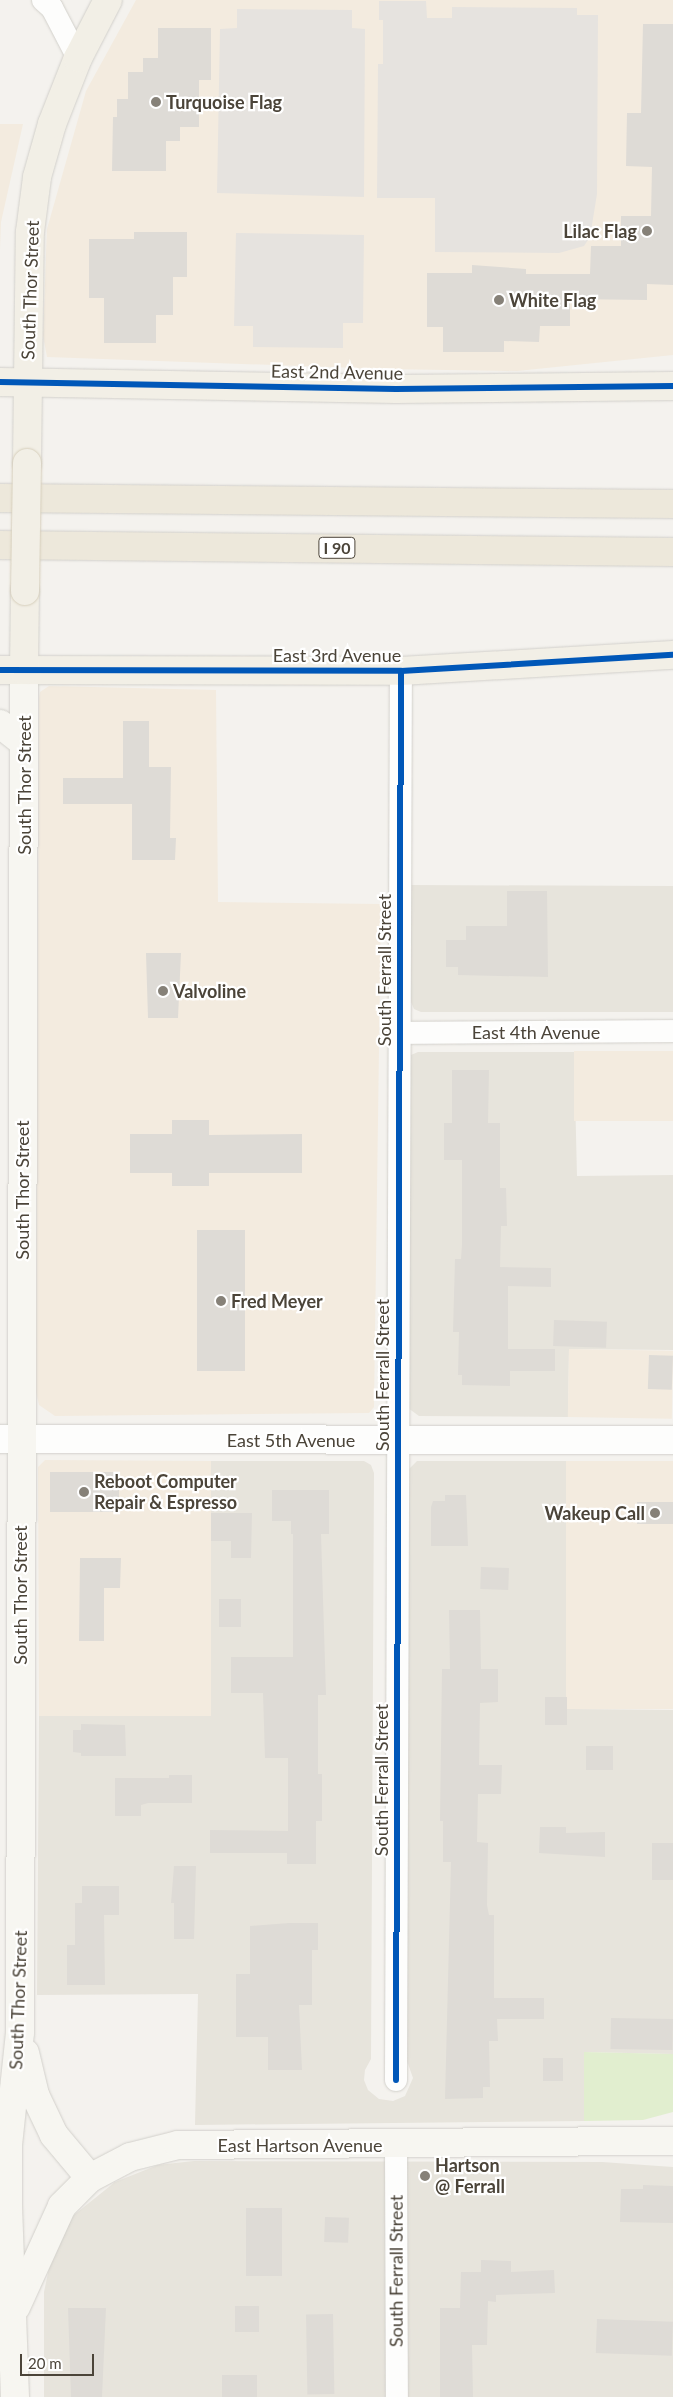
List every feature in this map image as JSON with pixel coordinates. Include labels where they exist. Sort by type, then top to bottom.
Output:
[{"type":"highway","points":[[0,498],[673,504]]},
{"type":"highway","name":"I 90","points":[[0,545],[673,552]]},
{"type":"main road","name":"South Thor Street","points":[[15,2397],[13,2313],[4,2145],[20,2032],[10,1439],[25,839],[23,742],[12,670],[25,591],[30,232],[37,177],[52,124],[78,58],[108,0]]},
{"type":"main road","name":"East 2nd Avenue","points":[[0,382],[396,389],[673,386]]},
{"type":"main road","name":"East 3rd Avenue","points":[[12,670],[401,671],[673,655]]},
{"type":"main road","points":[[0,724],[23,742]]},
{"type":"main road","points":[[20,2032],[35,2095],[50,2127],[90,2178]]},
{"type":"main road","points":[[637,2142],[673,2136]]},
{"type":"main road","name":"East Hartson Avenue","points":[[13,2313],[62,2206],[90,2178],[130,2157],[178,2145],[673,2142]]},
{"type":"street","points":[[43,0],[52,8],[78,58]]},
{"type":"street","name":"South Ferrall Street","points":[[396,2080],[396,1440],[401,671]]},
{"type":"street","name":"East 4th Avenue","points":[[398,1033],[673,1032]]},
{"type":"street","name":"East 5th Avenue","points":[[10,1439],[673,1440]]},
{"type":"street","name":"South Ferrall Street","points":[[396,2145],[397,2397]]},
{"type":"shaded area","points":[[136,0],[673,0],[673,355],[517,371],[384,369],[47,357],[43,336],[47,229],[86,91]]},
{"type":"shaded area","points":[[379,1],[426,1],[427,18],[452,18],[452,7],[577,8],[577,15],[598,15],[597,194],[590,237],[584,246],[559,253],[435,252],[435,198],[377,198],[378,64],[383,64],[383,20],[379,20]]},
{"type":"shaded area","points":[[237,9],[352,10],[352,28],[365,29],[364,197],[217,193],[220,29],[237,28]]},
{"type":"shaded area","points":[[0,124],[23,124],[1,222],[0,250]]},
{"type":"shaded area","points":[[236,233],[364,235],[363,323],[343,323],[343,348],[253,347],[253,326],[234,326]]},
{"type":"shaded area","points":[[49,686],[216,690],[218,902],[381,904],[374,1407],[369,1413],[55,1416],[39,1405],[36,1392],[39,698],[40,692]]},
{"type":"shaded area","points":[[411,885],[673,886],[673,1012],[421,1012],[414,1009],[411,1002]]},
{"type":"shaded area","points":[[574,1051],[673,1051],[673,1121],[574,1121]]},
{"type":"shaded area","points":[[418,1052],[574,1052],[577,1176],[673,1175],[673,1350],[569,1349],[568,1417],[419,1416],[408,1408],[410,1062],[411,1055]]},
{"type":"shaded area","points":[[569,1349],[673,1351],[672,1419],[568,1417]]},
{"type":"shaded area","points":[[45,1460],[211,1461],[211,1716],[39,1716],[38,1467]]},
{"type":"shaded area","points":[[211,1461],[364,1461],[371,1465],[374,1473],[371,2059],[365,2070],[364,2080],[368,2090],[379,2099],[393,2101],[405,2096],[413,2078],[407,2061],[407,1471],[417,1461],[566,1461],[571,1709],[673,1710],[673,2054],[584,2052],[584,2121],[195,2125],[198,1994],[37,1995],[39,1716],[211,1716]]},
{"type":"shaded area","points":[[566,1461],[673,1461],[673,1709],[566,1709]]},
{"type":"shaded area","points":[[194,2161],[602,2162],[673,2167],[673,2397],[44,2397],[44,2292],[52,2254],[74,2215],[115,2182],[158,2165]]},
{"type":"green space","points":[[584,2052],[673,2054],[673,2112],[643,2120],[584,2121]]},
{"type":"building","points":[[643,24],[673,24],[673,285],[647,284],[647,300],[570,299],[570,326],[540,326],[539,342],[504,341],[504,352],[443,352],[443,327],[427,327],[427,273],[472,273],[472,265],[526,269],[526,274],[590,274],[591,246],[621,246],[621,216],[651,216],[652,167],[626,166],[627,113],[641,113]]},
{"type":"building","name":"Turquoise Flag","points":[[158,28],[211,28],[211,80],[199,80],[199,127],[180,127],[180,141],[166,141],[166,171],[112,171],[113,117],[117,117],[117,99],[128,99],[128,72],[143,72],[143,58],[158,58]]},
{"type":"building","points":[[134,232],[187,232],[187,277],[173,277],[173,315],[156,315],[156,343],[104,343],[104,298],[89,298],[89,239],[134,239]]},
{"type":"building","points":[[123,721],[149,721],[149,767],[171,767],[170,838],[176,838],[175,860],[132,860],[132,804],[63,804],[63,778],[123,778]]},
{"type":"building","points":[[507,891],[547,891],[548,977],[458,975],[458,967],[446,967],[446,940],[466,940],[466,926],[507,926]]},
{"type":"building","name":"Valvoline","points":[[146,953],[181,953],[178,1018],[148,1018]]},
{"type":"building","points":[[452,1070],[489,1070],[488,1123],[500,1123],[500,1188],[506,1188],[507,1226],[501,1226],[500,1267],[551,1268],[551,1287],[508,1286],[508,1349],[555,1349],[555,1371],[510,1371],[510,1386],[462,1385],[462,1375],[458,1375],[459,1332],[453,1332],[455,1259],[461,1259],[462,1245],[462,1160],[444,1160],[444,1123],[452,1123]]},
{"type":"building","points":[[172,1120],[209,1120],[209,1135],[302,1134],[302,1173],[209,1173],[209,1186],[172,1186],[172,1173],[130,1173],[130,1134],[172,1134]]},
{"type":"building","name":"Fred Meyer","points":[[197,1230],[245,1230],[245,1371],[197,1371]]},
{"type":"building","points":[[554,1320],[607,1322],[606,1348],[553,1346]]},
{"type":"building","points":[[649,1355],[673,1356],[672,1390],[648,1389]]},
{"type":"building","name":"Reboot Computer Repair & Espresso","points":[[50,1472],[119,1472],[119,1512],[50,1512]]},
{"type":"building","points":[[272,1490],[329,1490],[329,1534],[321,1534],[326,1695],[318,1695],[318,1774],[322,1774],[322,1821],[316,1821],[316,1864],[287,1864],[287,1853],[210,1853],[210,1830],[288,1831],[288,1758],[265,1758],[263,1693],[231,1693],[231,1657],[293,1657],[293,1534],[291,1534],[291,1521],[272,1521]]},
{"type":"building","points":[[445,1495],[466,1495],[468,1546],[431,1546],[431,1507],[433,1501],[445,1501]]},
{"type":"building","name":"Wakeup Call","points":[[637,1502],[673,1502],[673,1524],[637,1524]]},
{"type":"building","points":[[211,1513],[252,1513],[251,1558],[231,1558],[231,1541],[211,1541]]},
{"type":"building","points":[[80,1558],[121,1558],[120,1588],[104,1588],[104,1641],[79,1641]]},
{"type":"building","points":[[481,1567],[509,1568],[508,1590],[480,1589]]},
{"type":"building","points":[[219,1599],[241,1599],[241,1627],[219,1627]]},
{"type":"building","points":[[449,1610],[480,1610],[481,1669],[498,1669],[498,1702],[480,1703],[479,1765],[502,1765],[501,1794],[478,1794],[477,1842],[488,1843],[487,1905],[489,1915],[494,1915],[494,1998],[544,1998],[544,2019],[497,2019],[498,2041],[489,2041],[490,2087],[483,2087],[483,2098],[445,2099],[451,1862],[443,1862],[443,1821],[440,1821],[442,1669],[450,1669]]},
{"type":"building","points":[[545,1697],[567,1697],[567,1725],[545,1725]]},
{"type":"building","points":[[81,1724],[125,1725],[126,1756],[81,1756],[81,1753],[73,1752],[73,1730],[81,1730]]},
{"type":"building","points":[[586,1746],[613,1746],[613,1770],[586,1770]]},
{"type":"building","points":[[169,1775],[192,1775],[192,1803],[148,1803],[141,1805],[141,1816],[115,1816],[115,1778],[169,1778]]},
{"type":"building","points":[[540,1827],[566,1827],[566,1833],[605,1832],[605,1857],[539,1853]]},
{"type":"building","points":[[652,1843],[673,1843],[673,1880],[652,1880]]},
{"type":"building","points":[[174,1866],[196,1866],[194,1939],[174,1939],[174,1903],[171,1903]]},
{"type":"building","points":[[82,1886],[119,1886],[119,1915],[104,1915],[105,1985],[67,1985],[67,1945],[75,1945],[75,1903],[82,1903]]},
{"type":"building","points":[[318,1923],[318,1950],[312,1950],[312,2005],[299,2005],[302,2070],[268,2070],[268,2037],[236,2037],[236,1974],[250,1974],[250,1926]]},
{"type":"building","points":[[611,2018],[673,2019],[672,2050],[610,2049]]},
{"type":"building","points":[[543,2058],[563,2058],[563,2081],[543,2081]]},
{"type":"building","points":[[643,2185],[673,2186],[673,2223],[620,2222],[621,2189],[643,2189]]},
{"type":"building","points":[[246,2208],[282,2208],[282,2276],[246,2276]]},
{"type":"building","points":[[325,2217],[349,2218],[348,2243],[324,2242]]},
{"type":"building","points":[[481,2260],[511,2261],[511,2272],[554,2270],[555,2293],[496,2295],[496,2302],[488,2301],[487,2345],[472,2345],[473,2397],[440,2397],[440,2308],[460,2308],[461,2272],[481,2272]]},
{"type":"building","points":[[235,2306],[259,2306],[259,2332],[235,2332]]},
{"type":"building","points":[[68,2308],[106,2308],[102,2397],[71,2397]]},
{"type":"building","points":[[306,2314],[333,2314],[334,2394],[307,2394]]},
{"type":"building","points":[[597,2319],[673,2322],[672,2356],[596,2353]]},
{"type":"building","points":[[222,2375],[257,2375],[257,2397],[222,2397]]},
{"type":"cycle path","points":[[0,382],[396,389],[673,386]]},
{"type":"cycle path","points":[[0,670],[401,671],[673,655]]},
{"type":"cycle path","points":[[396,2080],[401,671]]},
{"type":"place","name":"Turquoise Flag","points":[[156,102]]},
{"type":"place","name":"Lilac Flag","points":[[647,231]]},
{"type":"place","name":"White Flag","points":[[499,300]]},
{"type":"place","name":"Valvoline","points":[[163,991]]},
{"type":"place","name":"Fred Meyer","points":[[221,1301]]},
{"type":"place","name":"Reboot Computer Repair & Espresso","points":[[84,1492]]},
{"type":"place","name":"Wakeup Call","points":[[655,1513]]},
{"type":"place","name":"Hartson @ Ferrall","points":[[425,2176]]}]
